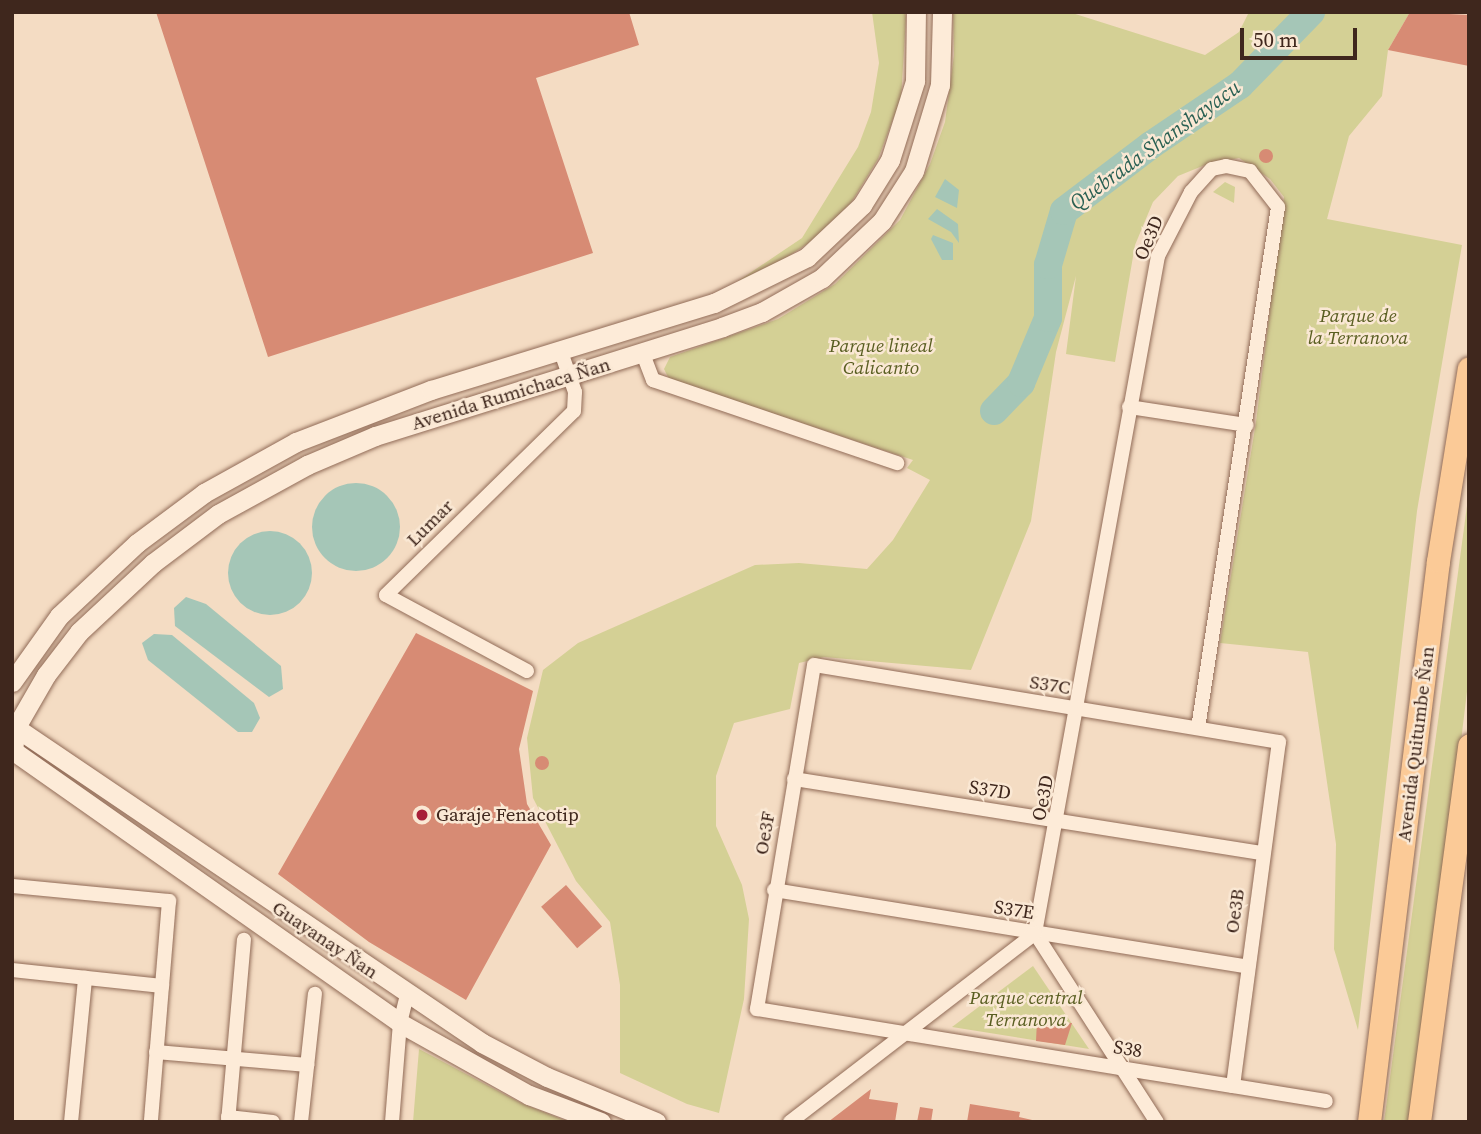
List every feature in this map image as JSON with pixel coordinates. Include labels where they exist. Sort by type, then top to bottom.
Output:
[{"type":"main road","name":"Avenida Rumichaca Ñan","points":[[12,682],[60,616],[89,586],[204,493],[296,442],[366,412],[714,303],[807,257],[844,225],[878,182],[909,109],[918,54],[916,12]]},
{"type":"main road","name":"Avenida Rumichaca Ñan","points":[[12,750],[14,726],[46,676],[79,632],[126,587],[218,514],[307,465],[375,436],[643,354],[762,312],[842,262],[882,221],[900,196],[926,144],[934,116],[943,55],[942,12]]},
{"type":"main road","points":[[909,109],[934,116]]},
{"type":"main road","name":"Avenida Quitumbe Ñan","points":[[1369,1122],[1438,561],[1469,368]]},
{"type":"main road","name":"Guayanay Ñan","points":[[14,726],[407,995],[547,1077],[656,1122]]},
{"type":"main road","points":[[1419,1122],[1469,745]]},
{"type":"main road","name":"Guayanay Ñan","points":[[12,750],[400,1023],[529,1095],[601,1122]]},
{"type":"main road","points":[[237,909],[250,889]]},
{"type":"street","name":"Oe3D","points":[[1035,933],[1079,709],[1129,407],[1158,256],[1203,178],[1212,169],[1237,167],[1259,178],[1278,207],[1247,425],[1198,728]]},
{"type":"street","name":"Lumar","points":[[527,671],[382,600],[574,411],[576,400],[561,352]]},
{"type":"street","points":[[643,354],[653,380],[897,463]]},
{"type":"street","points":[[1129,407],[1247,425]]},
{"type":"street","name":"S37C","points":[[814,665],[1279,741]]},
{"type":"street","name":"Oe3F","points":[[757,1009],[774,890],[814,665]]},
{"type":"street","name":"Oe3B","points":[[1233,1086],[1279,741]]},
{"type":"street","name":"S37D","points":[[794,779],[1262,853]]},
{"type":"street","points":[[12,886],[169,901],[151,1122]]},
{"type":"street","name":"S37E","points":[[774,890],[1247,967]]},
{"type":"street","points":[[790,1122],[910,1034],[1035,933],[1157,1122]]},
{"type":"street","points":[[244,940],[228,1120],[272,1122]]},
{"type":"street","points":[[12,970],[162,986]]},
{"type":"street","points":[[71,1122],[85,978]]},
{"type":"street","points":[[301,1122],[315,994]]},
{"type":"street","points":[[392,1122],[400,1023],[407,995]]},
{"type":"street","name":"S38","points":[[757,1009],[1326,1101]]},
{"type":"street","points":[[156,1052],[307,1065]]},
{"type":"green space","points":[[872,12],[905,12],[906,18],[901,98],[878,159],[851,203],[810,242],[760,275],[738,281],[802,238],[858,147],[871,112],[879,63]]},
{"type":"green space","points":[[953,12],[1069,12],[1205,55],[1239,32],[1249,12],[1410,12],[1388,50],[1382,96],[1349,136],[1327,219],[1462,245],[1417,511],[1358,1030],[1334,949],[1336,844],[1308,652],[1220,643],[1256,422],[1284,197],[1270,179],[1239,158],[1205,165],[1178,176],[1153,202],[1135,245],[1115,362],[1066,354],[1076,276],[1056,352],[1031,521],[971,670],[824,657],[799,663],[790,709],[734,723],[716,776],[716,826],[742,885],[749,919],[744,999],[719,1113],[687,1104],[620,1073],[620,985],[610,922],[576,881],[533,798],[527,738],[543,670],[578,643],[755,565],[799,563],[867,569],[893,540],[930,480],[907,468],[913,460],[669,379],[664,369],[670,357],[778,319],[835,284],[900,220],[930,164],[945,122],[954,55]]},
{"type":"green space","points":[[1225,182],[1235,187],[1234,203],[1213,192]]},
{"type":"green space","points":[[1469,491],[1469,675],[1415,1122],[1384,1122]]},
{"type":"green space","name":"Parque central Terranova","points":[[1033,966],[1089,1049],[952,1027]]},
{"type":"green space","points":[[419,1049],[521,1103],[569,1122],[413,1122]]},
{"type":"shaded area","points":[[945,179],[959,190],[957,208],[935,197]]},
{"type":"shaded area","points":[[937,209],[958,224],[959,243],[951,232],[928,219]]},
{"type":"shaded area","points":[[933,235],[953,243],[953,260],[942,260],[931,239]]},
{"type":"shaded area","points":[[356,483],[381,490],[393,502],[400,527],[393,552],[381,564],[356,571],[331,564],[319,552],[312,527],[319,502],[331,490]]},
{"type":"shaded area","points":[[270,531],[286,534],[300,543],[309,557],[312,573],[309,589],[300,603],[286,612],[270,615],[254,612],[240,603],[231,589],[228,573],[231,557],[240,543],[254,534]]},
{"type":"shaded area","points":[[186,597],[206,604],[281,666],[283,689],[269,697],[175,626],[174,608]]},
{"type":"shaded area","points":[[154,634],[172,635],[254,703],[260,718],[252,732],[238,732],[148,660],[142,643]]},
{"type":"building","points":[[156,12],[629,12],[639,45],[536,78],[593,253],[268,357]]},
{"type":"building","points":[[1410,12],[1469,15],[1469,66],[1388,50]]},
{"type":"building","points":[[1266,149],[1271,151],[1271,161],[1266,163],[1261,161],[1259,156],[1261,151]]},
{"type":"building","name":"Garaje Fenacotip","points":[[416,633],[533,691],[519,749],[527,804],[551,845],[466,1000],[369,942],[278,874]]},
{"type":"building","points":[[542,756],[547,758],[547,768],[542,770],[537,768],[535,763],[537,758]]},
{"type":"building","points":[[566,885],[602,927],[577,948],[541,907]]},
{"type":"building","points":[[1037,1021],[1072,1023],[1065,1045],[1036,1041]]},
{"type":"building","points":[[871,1089],[869,1099],[898,1103],[895,1122],[828,1122]]},
{"type":"building","points":[[970,1104],[1020,1112],[1019,1117],[1041,1122],[967,1122]]},
{"type":"building","points":[[920,1107],[933,1109],[931,1122],[917,1122]]},
{"type":"waterway","name":"Quebrada Shanshayacu","points":[[994,411],[1021,383],[1048,318],[1048,265],[1064,211],[1151,145],[1240,85],[1311,12]]},
{"type":"place","name":"Garaje Fenacotip","points":[[422,815]]},
{"type":"park label","name":"Parque de la Terranova","points":[[1358,327]]},
{"type":"park label","name":"Parque lineal Calicanto","points":[[881,357]]}]
